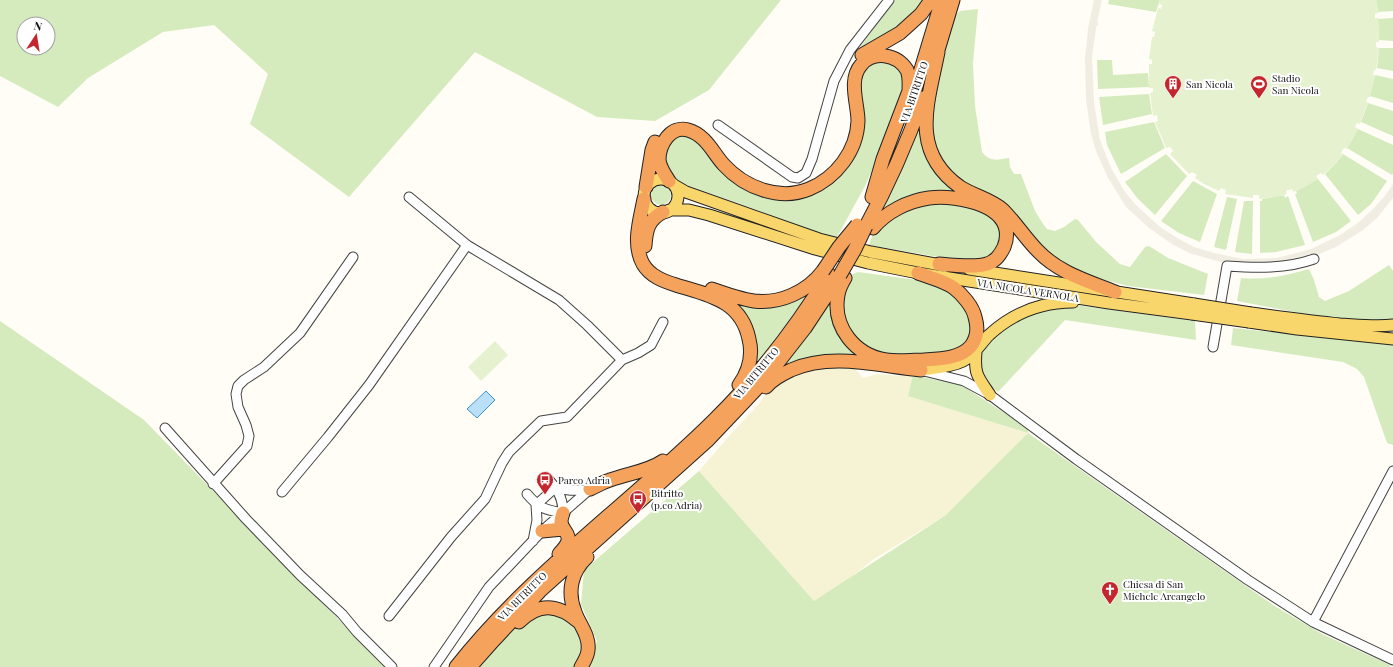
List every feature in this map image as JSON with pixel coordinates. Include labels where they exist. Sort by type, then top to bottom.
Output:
[{"type":"highway","points":[[590,489],[610,480],[655,466],[675,451],[699,428],[714,420],[721,405],[740,384],[748,368],[751,356],[751,344],[748,331],[740,316],[728,305],[716,298],[667,282],[650,273],[644,266],[640,257],[637,246],[639,225],[652,150],[656,140],[662,132],[670,126],[678,123],[688,123],[705,131],[736,167],[748,176],[761,182],[783,186],[801,185],[813,180],[823,173],[837,159],[848,139],[851,119],[848,78],[850,68],[863,54],[900,33],[921,14],[931,0]]},
{"type":"highway","name":"VIA BITRITTO","points":[[470,667],[526,606],[608,530],[708,441],[762,383],[805,328],[836,272],[866,226],[872,197],[890,156],[918,82],[942,0]]},
{"type":"highway","name":"VIA BITRITTO","points":[[456,667],[505,613],[550,568],[714,420],[771,356],[855,249],[883,195],[912,129],[938,52],[953,0]]},
{"type":"highway","points":[[938,52],[926,111],[928,145],[936,163],[949,178],[961,187],[998,206],[1018,226],[1039,252],[1053,264],[1072,276],[1115,292]]},
{"type":"highway","points":[[672,183],[662,171],[659,161],[660,150],[664,140],[671,133],[679,130],[687,130],[698,134],[705,140],[724,165],[745,183],[759,189],[787,193],[803,191],[827,179],[838,169],[851,150],[855,140],[858,120],[855,84],[856,75],[860,66],[868,59],[885,55],[894,58],[902,64],[910,81],[909,91],[883,159],[872,197]]},
{"type":"highway","points":[[866,226],[882,219],[898,208],[916,201],[929,198],[946,197],[964,199],[976,203],[992,210],[1001,219],[1006,230],[1006,241],[1002,252],[995,260],[977,266],[938,264]]},
{"type":"highway","points":[[666,211],[655,217],[651,222],[648,228],[645,247],[651,263],[659,270],[670,276],[739,298],[754,301],[783,299],[796,294],[811,284],[836,272],[838,294],[837,310],[840,325],[849,340],[859,349],[886,360],[898,361],[939,359],[960,354],[971,346],[977,337],[977,324],[974,313],[954,288],[918,273]]},
{"type":"highway","points":[[674,471],[691,465],[718,440],[770,383],[776,378],[799,367],[823,361],[836,360],[921,370]]},
{"type":"highway","points":[[505,613],[527,583],[565,547],[568,539],[561,522],[563,513]]},
{"type":"highway","points":[[542,531],[563,529]]},
{"type":"highway","points":[[581,667],[589,649],[585,634],[574,612],[570,588],[574,576],[583,561],[603,543],[608,530]]},
{"type":"highway","points":[[478,667],[526,615],[535,610],[544,607],[554,608],[564,611],[580,623]]},
{"type":"main road","points":[[664,179],[672,183],[678,195],[674,206],[666,211],[658,212],[649,207],[645,193],[654,180],[664,179]]},
{"type":"main road","name":"VIA NICOLA VERNOLA","points":[[672,183],[686,192],[819,239],[871,252],[1115,292],[1193,309],[1250,318],[1297,329],[1393,339]]},
{"type":"main road","name":"VIA NICOLA VERNOLA","points":[[666,211],[689,210],[815,249],[868,263],[918,273],[1109,303],[1193,309]]},
{"type":"main road","points":[[921,370],[938,368],[962,362],[976,352],[988,336],[1000,326],[1013,317],[1036,306],[1069,302],[1109,303]]},
{"type":"main road","name":"VIA NICOLA VERNOLA","points":[[1250,318],[1353,325],[1393,325]]},
{"type":"main road","points":[[976,352],[975,368],[978,378],[990,395]]},
{"type":"street","points":[[718,125],[792,177],[798,178],[806,173],[812,159],[834,81],[850,50],[889,0]]},
{"type":"street","points":[[409,198],[467,245],[559,300],[587,325],[622,360]]},
{"type":"street","points":[[282,492],[328,437],[368,385],[467,245]]},
{"type":"street","points":[[213,484],[247,446],[249,436],[238,407],[236,394],[238,386],[244,380],[264,367],[300,333],[353,257]]},
{"type":"street","points":[[1213,347],[1227,266],[1256,268],[1287,266],[1314,259]]},
{"type":"street","points":[[389,616],[451,537],[485,499],[502,463],[513,448],[541,421],[568,417],[622,360],[651,345],[663,322]]},
{"type":"street","points":[[921,370],[964,381],[990,395],[1076,459],[1248,580],[1313,622],[1393,660]]},
{"type":"street","points":[[165,428],[213,484],[294,570],[342,614],[357,632],[392,667]]},
{"type":"street","points":[[1313,622],[1393,471]]},
{"type":"street","points":[[546,477],[556,487],[563,506],[563,513]]},
{"type":"street","points":[[556,487],[562,489],[590,489]]},
{"type":"street","points":[[536,505],[556,487]]},
{"type":"street","points":[[434,667],[489,587],[542,531],[590,489]]},
{"type":"street","points":[[527,494],[536,505],[551,511],[563,513]]},
{"type":"street","points":[[533,541],[537,520],[536,505]]},
{"type":"shaded area","points":[[1094,0],[1102,0],[1097,22],[1098,26],[1096,26],[1092,56],[1094,102],[1100,140],[1111,168],[1125,192],[1136,205],[1160,227],[1194,247],[1214,253],[1243,259],[1277,258],[1311,249],[1340,235],[1358,223],[1372,210],[1393,184],[1393,198],[1377,218],[1363,230],[1336,247],[1312,257],[1281,265],[1228,264],[1189,253],[1172,244],[1149,228],[1126,207],[1107,176],[1096,151],[1091,134],[1086,100],[1085,59],[1088,28]]},
{"type":"shaded area","points":[[853,366],[863,378],[877,374],[903,376],[913,375],[909,396],[1028,433],[956,507],[946,515],[874,559],[832,592],[814,601],[699,471],[758,405],[768,391],[808,368]]},
{"type":"green space","points":[[0,0],[781,0],[709,90],[655,121],[597,117],[475,52],[349,197],[250,124],[268,74],[214,25],[163,32],[88,78],[58,107],[0,76]]},
{"type":"green space","points":[[895,0],[927,0],[908,22],[852,58]]},
{"type":"green space","points":[[1109,0],[1160,0],[1156,12],[1108,4]]},
{"type":"green space","name":"Stadio San Nicola","points":[[1160,0],[1376,0],[1378,13],[1375,14],[1375,18],[1378,18],[1379,42],[1376,42],[1376,47],[1379,48],[1370,97],[1368,97],[1366,102],[1368,102],[1360,124],[1357,123],[1355,127],[1358,129],[1347,149],[1344,148],[1341,153],[1343,154],[1337,162],[1323,175],[1321,173],[1316,176],[1318,179],[1305,187],[1293,192],[1292,189],[1286,191],[1287,194],[1284,195],[1259,199],[1259,195],[1253,195],[1253,198],[1225,194],[1226,190],[1221,188],[1219,191],[1195,178],[1197,175],[1192,172],[1189,174],[1170,154],[1173,151],[1170,147],[1166,148],[1155,122],[1158,121],[1157,115],[1153,116],[1150,93],[1153,92],[1153,88],[1149,88],[1149,64],[1152,64],[1152,60],[1149,59],[1152,37],[1154,37],[1155,32],[1152,31],[1158,8],[1161,9],[1162,5],[1159,4]]},
{"type":"green space","points":[[1376,0],[1393,0],[1393,11],[1378,12]]},
{"type":"green space","points":[[978,9],[973,63],[975,106],[982,152],[991,159],[997,160],[1009,158],[1010,167],[1014,174],[1021,174],[1035,211],[1047,229],[1055,231],[1064,227],[1075,219],[1078,220],[1097,243],[1120,264],[1130,267],[1145,247],[1149,246],[1168,258],[1208,274],[1204,295],[1128,286],[1078,273],[1059,261],[957,181],[928,143],[926,130],[952,18],[960,11]]},
{"type":"green space","points":[[1393,18],[1393,41],[1379,40],[1378,19]]},
{"type":"green space","points":[[1379,48],[1393,48],[1393,71],[1377,68]]},
{"type":"green space","points":[[891,60],[906,76],[903,99],[866,184],[836,239],[679,182],[673,178],[663,159],[674,135],[691,134],[732,178],[797,194],[851,157],[858,87],[867,63]]},
{"type":"green space","points":[[1097,60],[1112,60],[1113,75],[1148,73],[1149,87],[1098,89]]},
{"type":"green space","points":[[1375,75],[1393,79],[1393,103],[1370,96]]},
{"type":"green space","points":[[1149,94],[1152,114],[1103,125],[1099,97]]},
{"type":"green space","points":[[1368,103],[1393,111],[1393,136],[1361,122]]},
{"type":"green space","points":[[921,121],[959,192],[882,214],[887,199]]},
{"type":"green space","points":[[1154,122],[1165,148],[1121,174],[1107,145],[1105,132]]},
{"type":"green space","points":[[1358,129],[1393,145],[1392,175],[1347,148]]},
{"type":"green space","points":[[1166,154],[1187,176],[1155,215],[1138,199],[1125,182]]},
{"type":"green space","points":[[1343,154],[1387,181],[1371,204],[1358,215],[1325,174]]},
{"type":"green space","points":[[1318,179],[1351,221],[1336,232],[1313,242],[1295,194],[1297,193],[1296,191]]},
{"type":"green space","points":[[1193,181],[1217,194],[1200,242],[1179,233],[1161,221]]},
{"type":"green space","points":[[661,185],[668,188],[671,195],[668,202],[661,205],[654,202],[651,195],[654,188]]},
{"type":"green space","points":[[1284,195],[1285,198],[1288,196],[1305,245],[1276,252],[1260,253],[1260,201],[1262,201],[1262,199]]},
{"type":"green space","points":[[1227,197],[1237,199],[1226,250],[1214,247]]},
{"type":"green space","points":[[940,199],[994,212],[1003,235],[997,250],[990,258],[967,262],[869,245],[876,225],[898,212]]},
{"type":"green space","points":[[1244,201],[1253,201],[1252,254],[1235,252]]},
{"type":"green space","points":[[1389,265],[1393,271],[1393,319],[1354,320],[1334,318],[1237,301],[1241,278],[1275,277],[1309,269],[1319,297],[1325,301],[1349,291]]},
{"type":"green space","points":[[858,272],[932,282],[951,292],[972,316],[971,330],[968,338],[959,348],[952,352],[931,356],[906,357],[883,355],[866,349],[851,339],[843,307],[845,287],[851,275]]},
{"type":"green space","points":[[810,289],[809,293],[760,359],[757,360],[754,357],[735,307],[738,301]]},
{"type":"green space","points":[[835,295],[835,312],[862,356],[781,369]]},
{"type":"green space","points":[[1075,305],[1195,321],[1196,340],[1065,320],[998,392],[987,384],[980,375],[979,358],[982,350],[1002,327],[1027,313]]},
{"type":"green space","points":[[0,321],[144,420],[385,667],[0,667]]},
{"type":"green space","points":[[1233,328],[1393,344],[1393,445],[1387,443],[1364,377],[1357,369],[1343,362],[1231,345]]},
{"type":"green space","points":[[495,341],[508,355],[481,381],[468,367]]},
{"type":"green space","points":[[913,375],[961,385],[1028,428],[1028,433],[908,396]]},
{"type":"green space","points":[[1028,433],[1273,605],[1322,634],[1390,665],[1391,667],[588,667],[597,641],[581,604],[584,570],[699,471],[814,601],[946,515]]},
{"type":"green space","points":[[535,610],[573,617],[584,648],[575,667],[480,667],[511,630]]},
{"type":"water","points":[[486,391],[495,400],[477,418],[467,409]]},
{"type":"place","name":"San Nicola","points":[[1173,99]]},
{"type":"place","name":"Stadio San Nicola","points":[[1259,99]]},
{"type":"place","name":"Parco Adria","points":[[545,495]]},
{"type":"place","name":"Bitritto (p.co Adria)","points":[[638,514]]},
{"type":"place","name":"Chiesa di San Michele Arcangelo","points":[[1110,605]]}]
